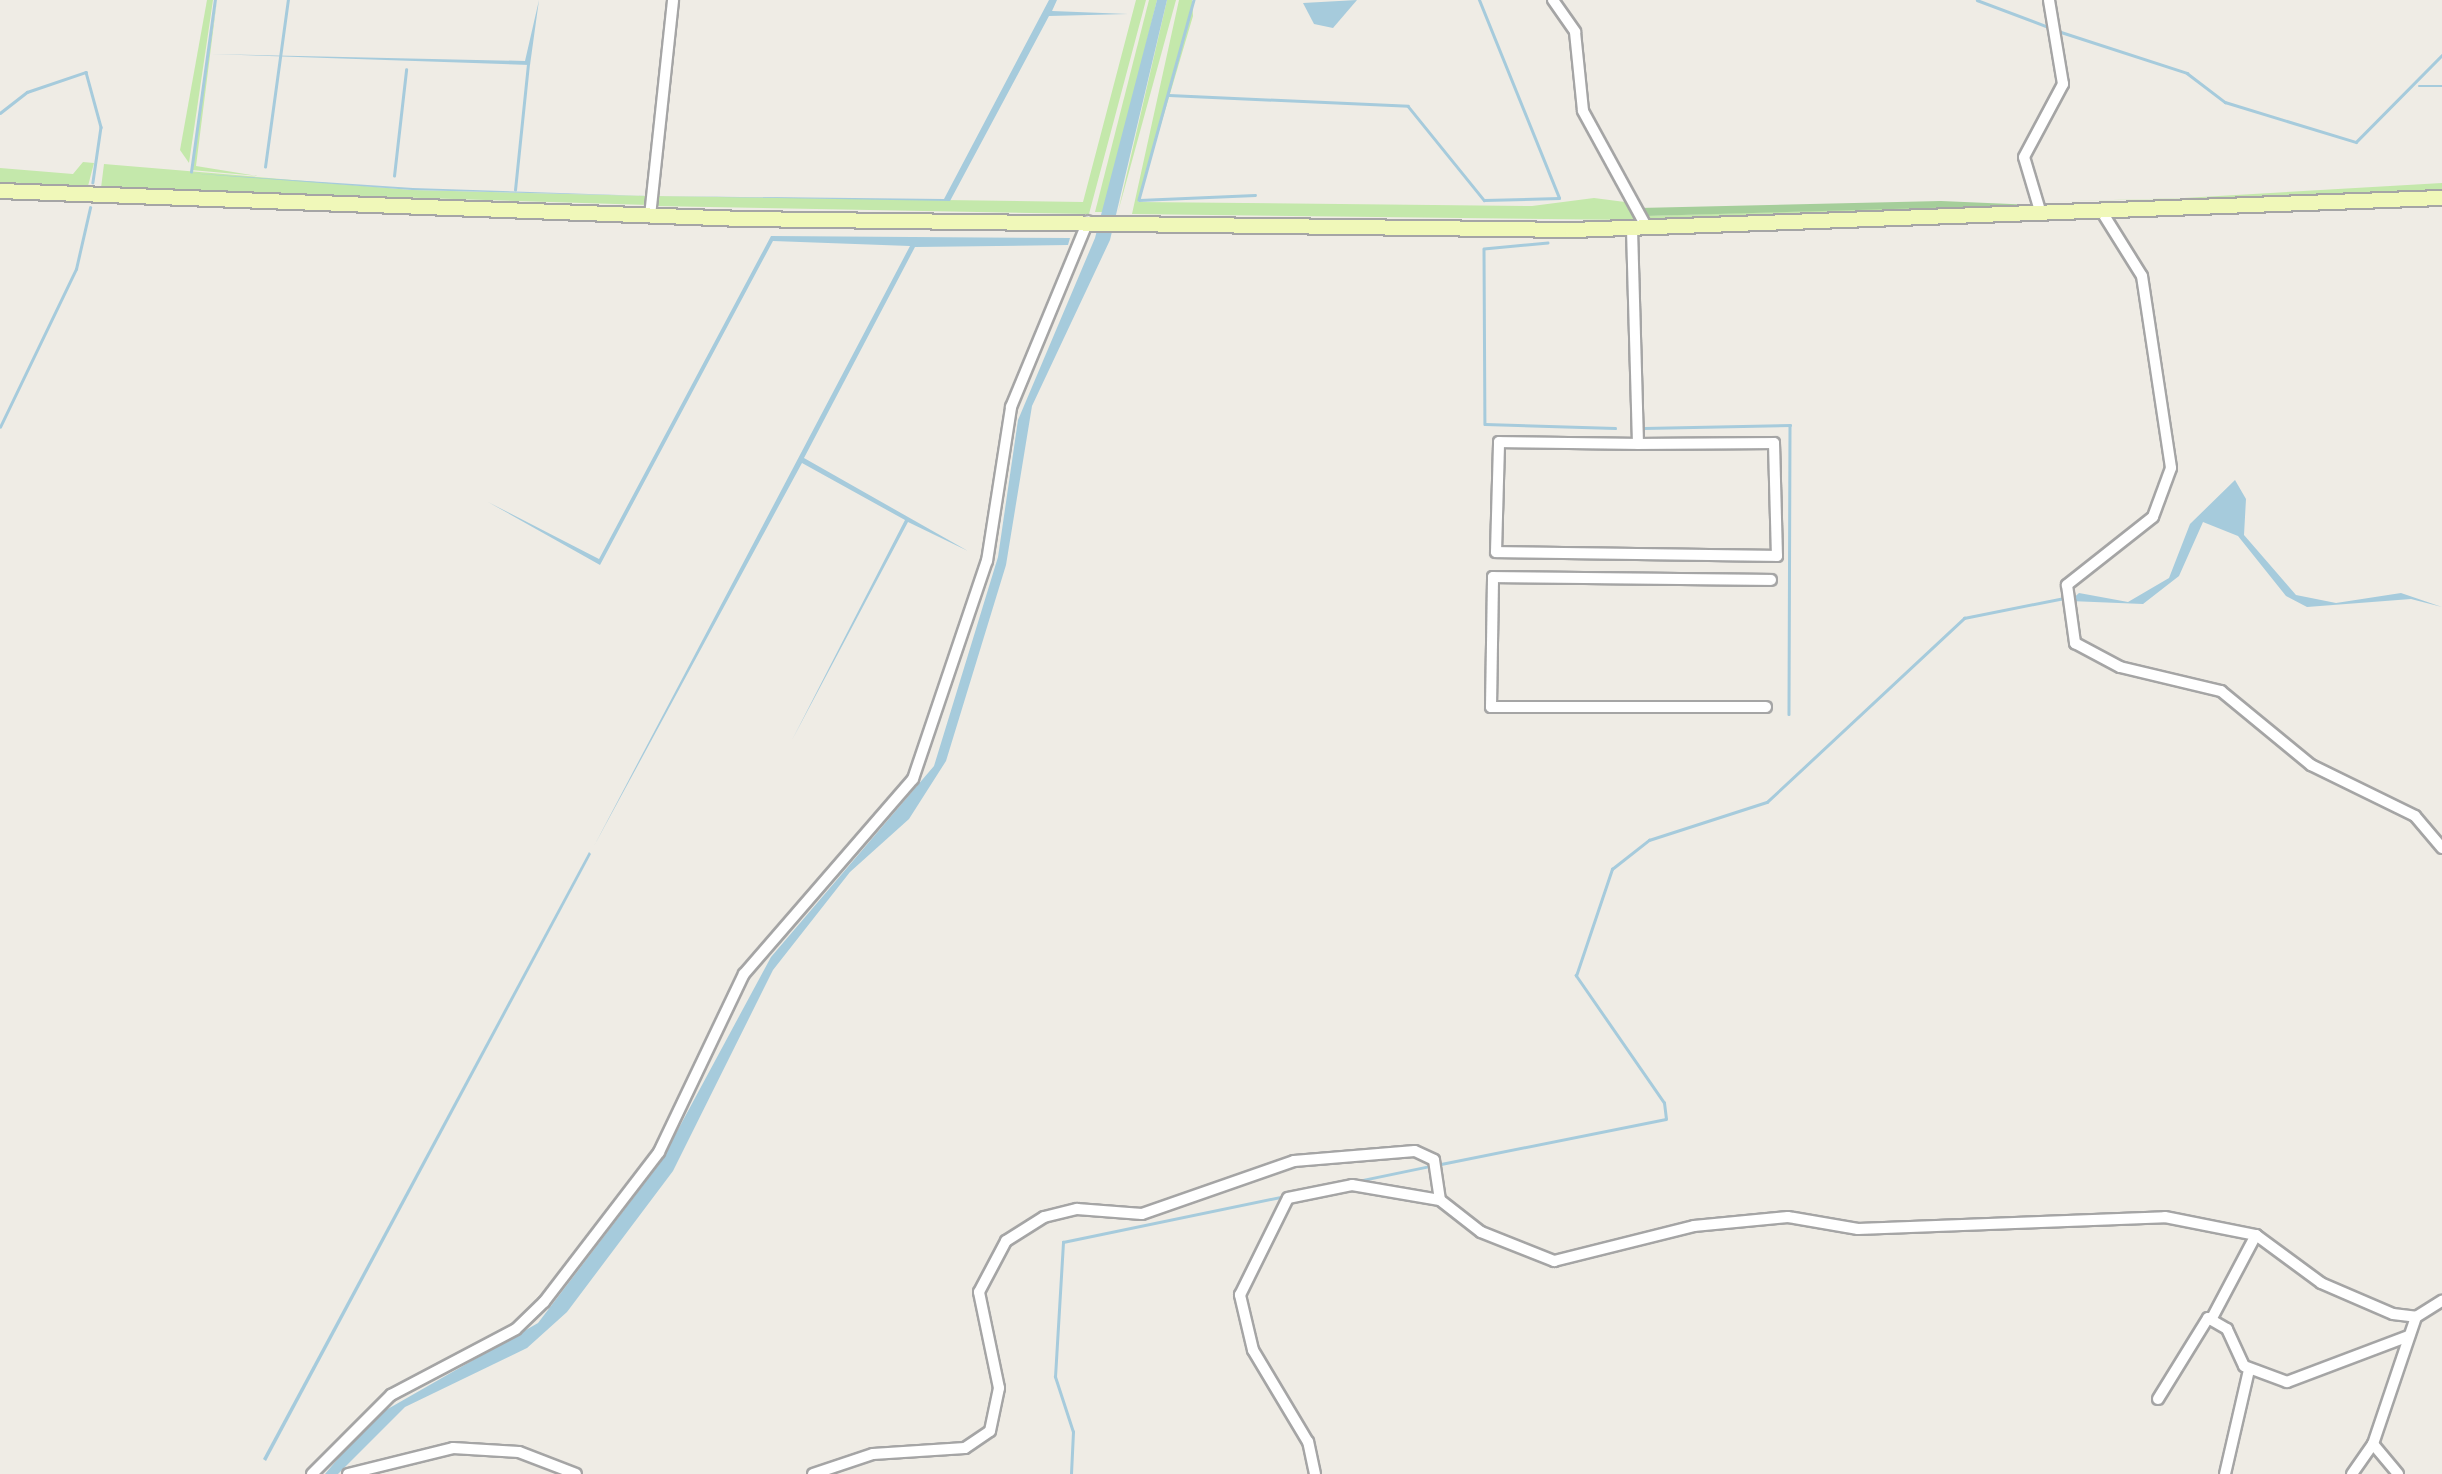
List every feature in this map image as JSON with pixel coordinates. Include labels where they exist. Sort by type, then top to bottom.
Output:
[{"type":"main road","points":[[0,191],[650,216],[1639,228],[2442,198]]},
{"type":"street","points":[[650,216],[673,0]]},
{"type":"street","points":[[1553,0],[1575,32],[1573,86],[1582,111],[1639,228],[1638,444]]},
{"type":"street","points":[[2041,214],[2024,157],[2063,84],[2049,0]]},
{"type":"street","points":[[2102,212],[2142,276],[2171,468],[2153,518],[2068,585],[2075,644],[2120,667],[2221,692],[2312,765],[2415,816],[2442,848]]},
{"type":"street","points":[[312,1474],[391,1394],[516,1328],[544,1302],[659,1152],[744,974],[913,780],[988,562],[1011,407],[1092,222]]},
{"type":"street","points":[[1496,444],[1774,444],[1777,556],[1537,556],[1493,546],[1496,444]]},
{"type":"street","points":[[1537,556],[1538,577]]},
{"type":"street","points":[[1737,580],[1738,558]]},
{"type":"street","points":[[1638,559],[1638,578]]},
{"type":"street","points":[[1766,707],[1491,708],[1493,577],[1771,580]]},
{"type":"street","points":[[813,1474],[873,1454],[964,1448],[990,1430],[999,1388],[979,1292],[1006,1241],[1044,1217],[1152,1212],[1294,1160],[1415,1151],[1434,1160],[1440,1200]]},
{"type":"street","points":[[1315,1474],[1308,1442],[1253,1350],[1240,1295],[1246,1276],[1288,1198],[1365,1184],[1440,1200],[1498,1241],[1573,1263],[1680,1228],[1788,1217],[1858,1229],[2165,1217],[2256,1234],[2321,1283],[2416,1317]]},
{"type":"street","points":[[2158,1399],[2191,1332],[2212,1318],[2256,1234]]},
{"type":"street","points":[[2352,1474],[2374,1444],[2416,1317],[2442,1301]]},
{"type":"street","points":[[2212,1318],[2249,1370],[2287,1382],[2409,1336]]},
{"type":"street","points":[[2225,1474],[2249,1370]]},
{"type":"street","points":[[2374,1444],[2391,1471]]},
{"type":"street","points":[[348,1474],[453,1448],[520,1452],[576,1474]]},
{"type":"green space","points":[[207,0],[213,0],[189,163],[180,150]]},
{"type":"green space","points":[[217,0],[196,166],[258,176],[191,170]]},
{"type":"green space","points":[[1136,0],[1146,0],[1089,214],[654,206],[654,196],[1083,202]]},
{"type":"green space","points":[[1149,0],[1157,0],[1119,155],[1103,212],[1095,212]]},
{"type":"green space","points":[[1167,0],[1176,0],[1118,212]]},
{"type":"green space","points":[[1179,0],[1192,0],[1193,16],[1138,202],[1532,206],[1594,198],[1625,202],[1635,220],[1132,214]]},
{"type":"green space","points":[[83,162],[94,163],[88,186],[0,182],[0,168],[73,174]]},
{"type":"green space","points":[[104,164],[412,190],[648,196],[648,205],[101,188]]},
{"type":"green space","points":[[2442,183],[2442,192],[2041,202],[2184,198]]},
{"type":"green space","points":[[1941,201],[2035,205],[1646,216],[1639,208]]},
{"type":"green space","points":[[2035,205],[1649,219],[1646,216],[1934,207]]},
{"type":"water","points":[[539,0],[530,65],[210,54],[525,61]]},
{"type":"water","points":[[1049,0],[1057,0],[1052,11],[1128,14],[1049,16],[950,201],[654,196],[944,199]]},
{"type":"water","points":[[1157,0],[1167,0],[1110,240],[1032,406],[1006,565],[946,761],[909,819],[850,872],[773,970],[673,1171],[567,1312],[527,1348],[405,1407],[338,1474],[325,1474],[372,1418],[538,1323],[660,1163],[771,957],[934,766],[998,557],[1018,420],[1095,238]]},
{"type":"water","points":[[1357,0],[1333,28],[1314,24],[1303,3]]},
{"type":"water","points":[[187,173],[413,188],[648,196],[412,190]]},
{"type":"water","points":[[771,236],[1070,238],[1068,245],[915,247],[804,458],[968,551],[908,522],[792,740],[905,520],[802,463],[594,846],[910,246],[773,241],[600,565],[488,502],[599,559]]},
{"type":"water","points":[[2235,480],[2246,499],[2244,535],[2296,595],[2336,603],[2401,593],[2442,607],[2411,599],[2307,607],[2286,596],[2238,536],[2203,522],[2179,576],[2143,604],[2070,601],[2079,593],[2128,602],[2169,578],[2190,524]]},
{"type":"water","points":[[591,854],[266,1461],[263,1459]]},
{"type":"waterway","points":[[191,172],[215,0]]},
{"type":"waterway","points":[[265,167],[288,0]]},
{"type":"waterway","points":[[1194,0],[1139,200],[1255,195]]},
{"type":"waterway","points":[[1169,95],[1408,106],[1484,200],[1559,198],[1479,0]]},
{"type":"waterway","points":[[1977,0],[2051,28]]},
{"type":"waterway","points":[[2058,31],[2187,73],[2225,102],[2356,142],[2442,55]]},
{"type":"waterway","points":[[515,190],[528,64]]},
{"type":"waterway","points":[[394,176],[406,70]]},
{"type":"waterway","points":[[0,113],[27,92],[86,72],[101,127],[93,182]]},
{"type":"waterway","points":[[2419,86],[2442,86]]},
{"type":"waterway","points":[[0,427],[76,269],[90,208]]},
{"type":"waterway","points":[[1548,243],[1484,249],[1485,424],[1615,428]]},
{"type":"waterway","points":[[1644,428],[1790,425],[1789,714]]},
{"type":"waterway","points":[[1441,1164],[1666,1119],[1664,1103],[1576,976],[1612,869],[1649,840],[1767,802],[1964,618],[2064,598]]},
{"type":"waterway","points":[[1071,1474],[1073,1432],[1055,1377],[1063,1242],[1430,1166]]}]
